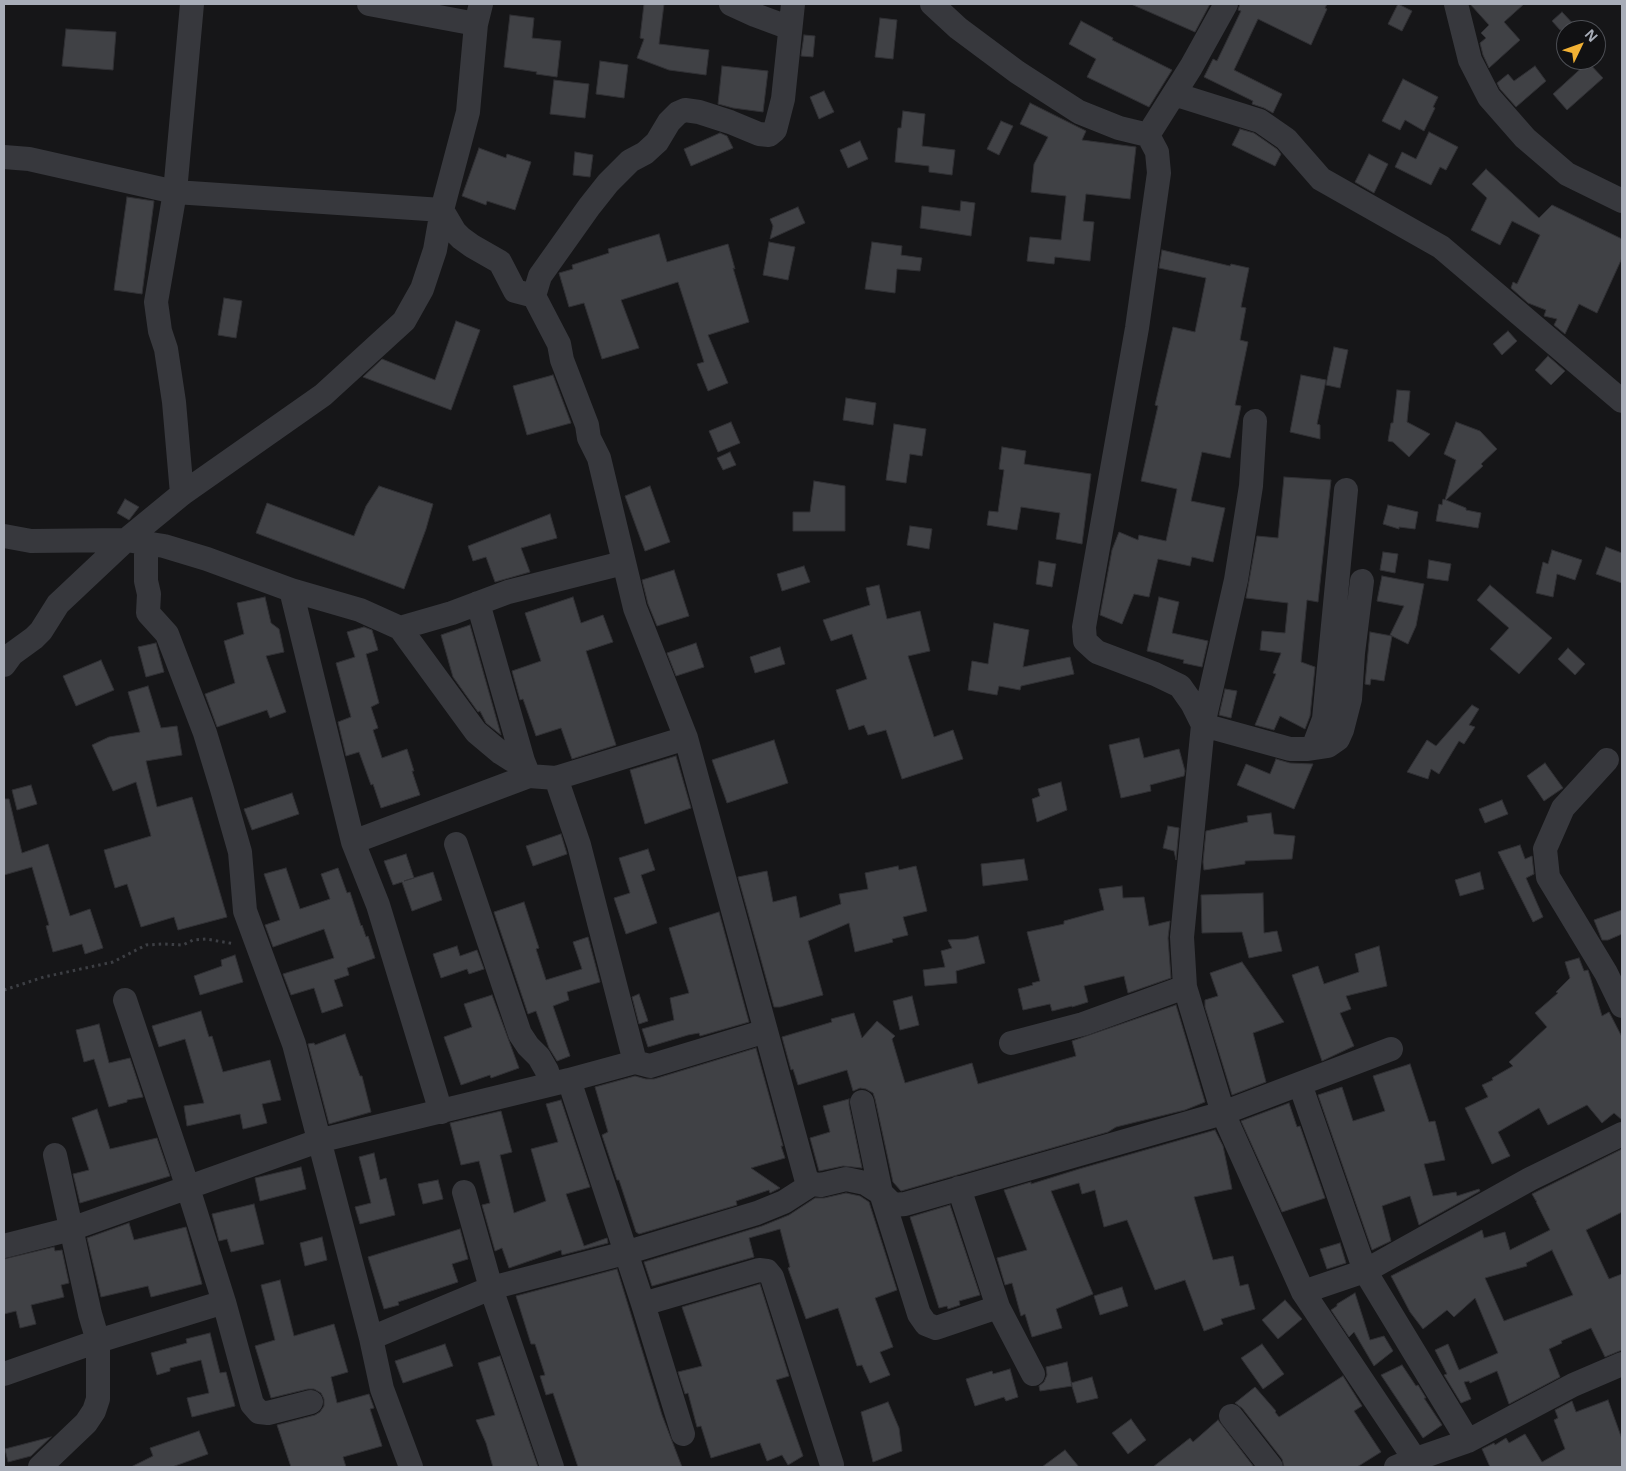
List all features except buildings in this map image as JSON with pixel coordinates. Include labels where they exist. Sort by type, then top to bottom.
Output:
[{"type":"street","points":[[182,494],[174,402],[156,302],[175,192],[192,4]]},
{"type":"street","points":[[4,664],[16,650],[41,631],[58,604],[136,542],[182,494],[323,395],[404,321],[422,290],[435,250],[442,210],[468,112],[478,14],[369,4]]},
{"type":"street","points":[[732,4],[790,28]]},
{"type":"street","points":[[793,4],[783,99],[775,130],[769,135],[759,134],[700,112],[685,110],[678,113],[666,127],[657,142],[630,161],[608,183],[589,207],[540,276],[534,296],[559,344],[562,360],[587,425],[589,438],[599,458],[635,608],[686,738],[806,1178],[812,1184],[821,1185],[846,1179],[865,1183],[893,1205],[904,1204],[1223,1113],[1390,1050]]},
{"type":"street","points":[[932,4],[958,28],[1018,72],[1079,112],[1119,128],[1148,134]]},
{"type":"street","points":[[1148,134],[1191,67],[1226,4]]},
{"type":"street","points":[[1456,4],[1470,60],[1489,97],[1525,138],[1567,174],[1622,202]]},
{"type":"street","points":[[1174,94],[1260,121],[1286,139],[1321,179],[1441,247],[1622,401]]},
{"type":"street","points":[[1148,134],[1157,152],[1160,173],[1136,328],[1084,627],[1085,641],[1097,652],[1155,674],[1180,686],[1192,703],[1203,725],[1290,749],[1328,746],[1334,742],[1342,730],[1350,699],[1353,653],[1362,581]]},
{"type":"street","points":[[4,157],[28,159],[175,192],[442,210]]},
{"type":"street","points":[[442,210],[455,232],[461,238],[500,262],[515,291],[534,296]]},
{"type":"street","points":[[1255,421],[1251,486],[1236,580],[1203,725],[1182,937],[1185,987],[1223,1113],[1303,1292],[1410,1465],[1468,1442],[1572,1385],[1622,1364]]},
{"type":"street","points":[[1312,748],[1324,719],[1346,490]]},
{"type":"street","points":[[4,536],[31,541],[136,542],[164,546],[207,559],[291,590],[360,610],[400,628],[476,732],[512,760],[526,768],[556,778],[686,738]]},
{"type":"street","points":[[136,542],[149,594],[148,613],[167,634],[205,733],[240,852],[245,911],[294,1044],[371,1338],[382,1389],[411,1467]]},
{"type":"street","points":[[400,628],[452,613],[508,592],[623,563]]},
{"type":"street","points":[[291,590],[353,842],[378,904],[441,1112]]},
{"type":"street","points":[[478,603],[526,768]]},
{"type":"street","points":[[1607,760],[1563,808],[1545,849],[1548,878],[1606,973],[1622,1006]]},
{"type":"street","points":[[353,842],[526,768]]},
{"type":"street","points":[[556,778],[579,845],[635,1062]]},
{"type":"street","points":[[456,844],[520,1034],[539,1057],[547,1071],[560,1082],[643,1304],[683,1434]]},
{"type":"street","points":[[1011,1043],[1083,1024],[1185,987]]},
{"type":"street","points":[[125,1000],[224,1302],[252,1404],[259,1412],[268,1413],[310,1402]]},
{"type":"street","points":[[4,1246],[72,1229],[318,1141],[441,1112],[635,1062],[650,1066],[766,1031]]},
{"type":"street","points":[[1300,1084],[1365,1271],[1468,1442]]},
{"type":"street","points":[[862,1102],[880,1193],[920,1314],[926,1324],[936,1328],[998,1307]]},
{"type":"street","points":[[1303,1292],[1365,1271],[1530,1179],[1622,1134]]},
{"type":"street","points":[[40,1467],[86,1423],[94,1411],[98,1399],[98,1341],[90,1314],[55,1155]]},
{"type":"street","points":[[371,1338],[491,1288],[625,1253],[757,1213],[784,1202],[812,1184]]},
{"type":"street","points":[[959,1188],[998,1307],[1033,1374]]},
{"type":"street","points":[[464,1192],[491,1288],[552,1467]]},
{"type":"street","points":[[643,1304],[759,1270],[767,1271],[772,1277],[832,1465]]},
{"type":"street","points":[[4,1374],[98,1341],[224,1302]]},
{"type":"street","points":[[1231,1416],[1271,1467]]},
{"type":"path","points":[[4,990],[44,977],[113,962],[146,944],[183,946],[193,940],[206,939],[258,947]]}]
